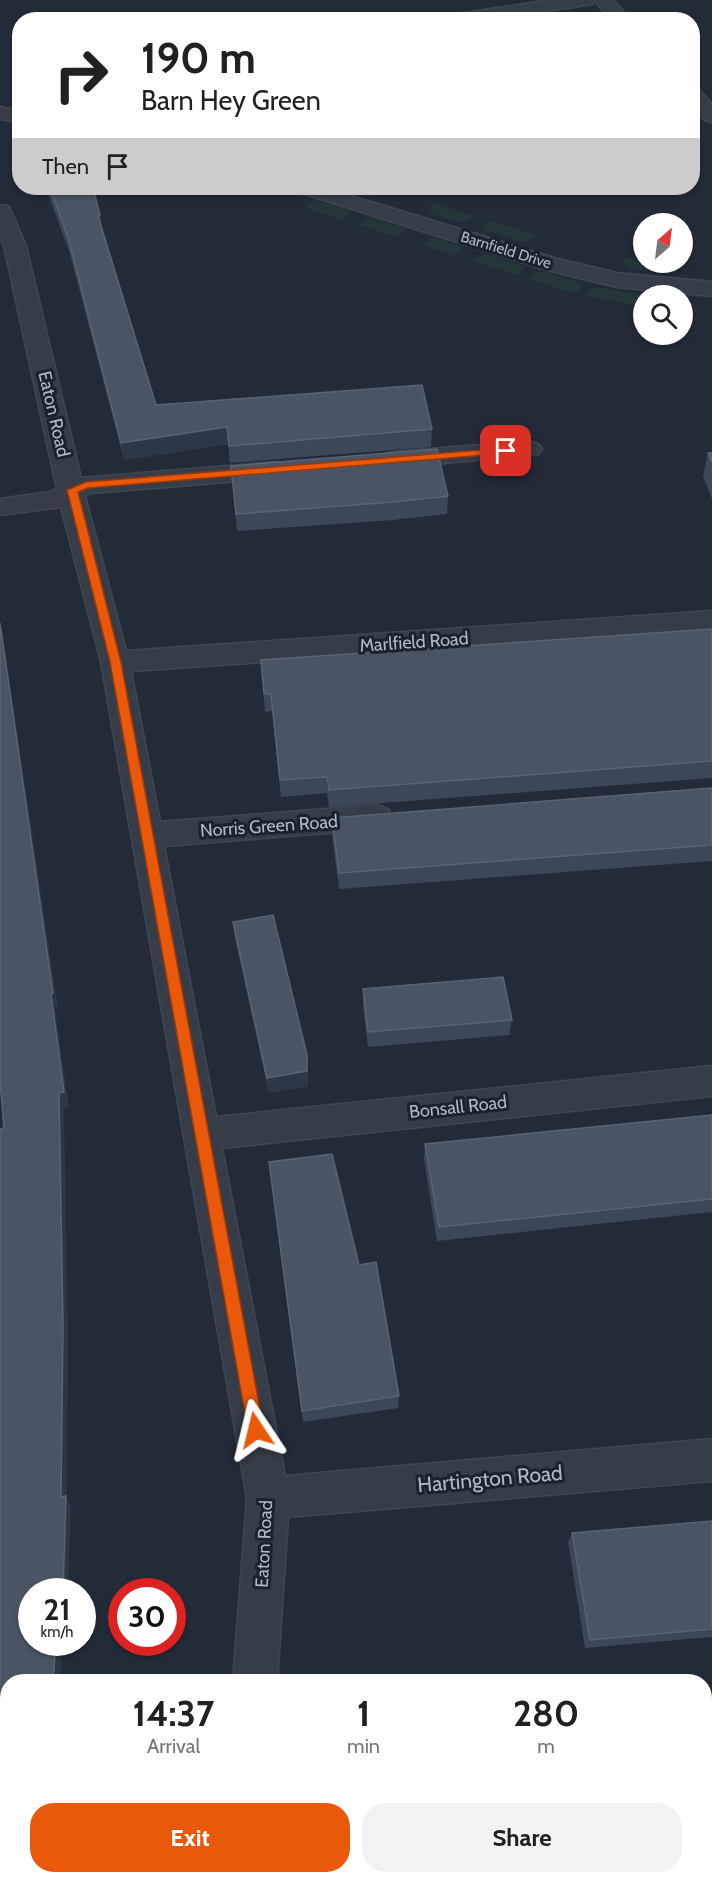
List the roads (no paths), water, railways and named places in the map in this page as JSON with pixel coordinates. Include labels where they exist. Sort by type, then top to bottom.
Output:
[{"type":"street","points":[[506,12],[586,0]]},
{"type":"street","points":[[603,0],[614,12]]},
{"type":"street","points":[[700,103],[712,116]]},
{"type":"street","name":"Barnfield Drive","points":[[328,195],[551,264],[617,280],[712,289]]},
{"type":"street","name":"Eaton Road","points":[[0,211],[15,246],[72,490],[116,662],[268,1498],[256,1674]]},
{"type":"street","points":[[366,462],[529,449]]},
{"type":"street","points":[[0,507],[55,500],[86,485],[296,468]]},
{"type":"street","name":"Marlfield Road","points":[[116,662],[712,621]]},
{"type":"street","name":"Norris Green Road","points":[[148,835],[407,815]]},
{"type":"street","name":"Bonsall Road","points":[[203,1134],[712,1081]]},
{"type":"street","name":"Hartington Road","points":[[268,1498],[712,1460]]}]
